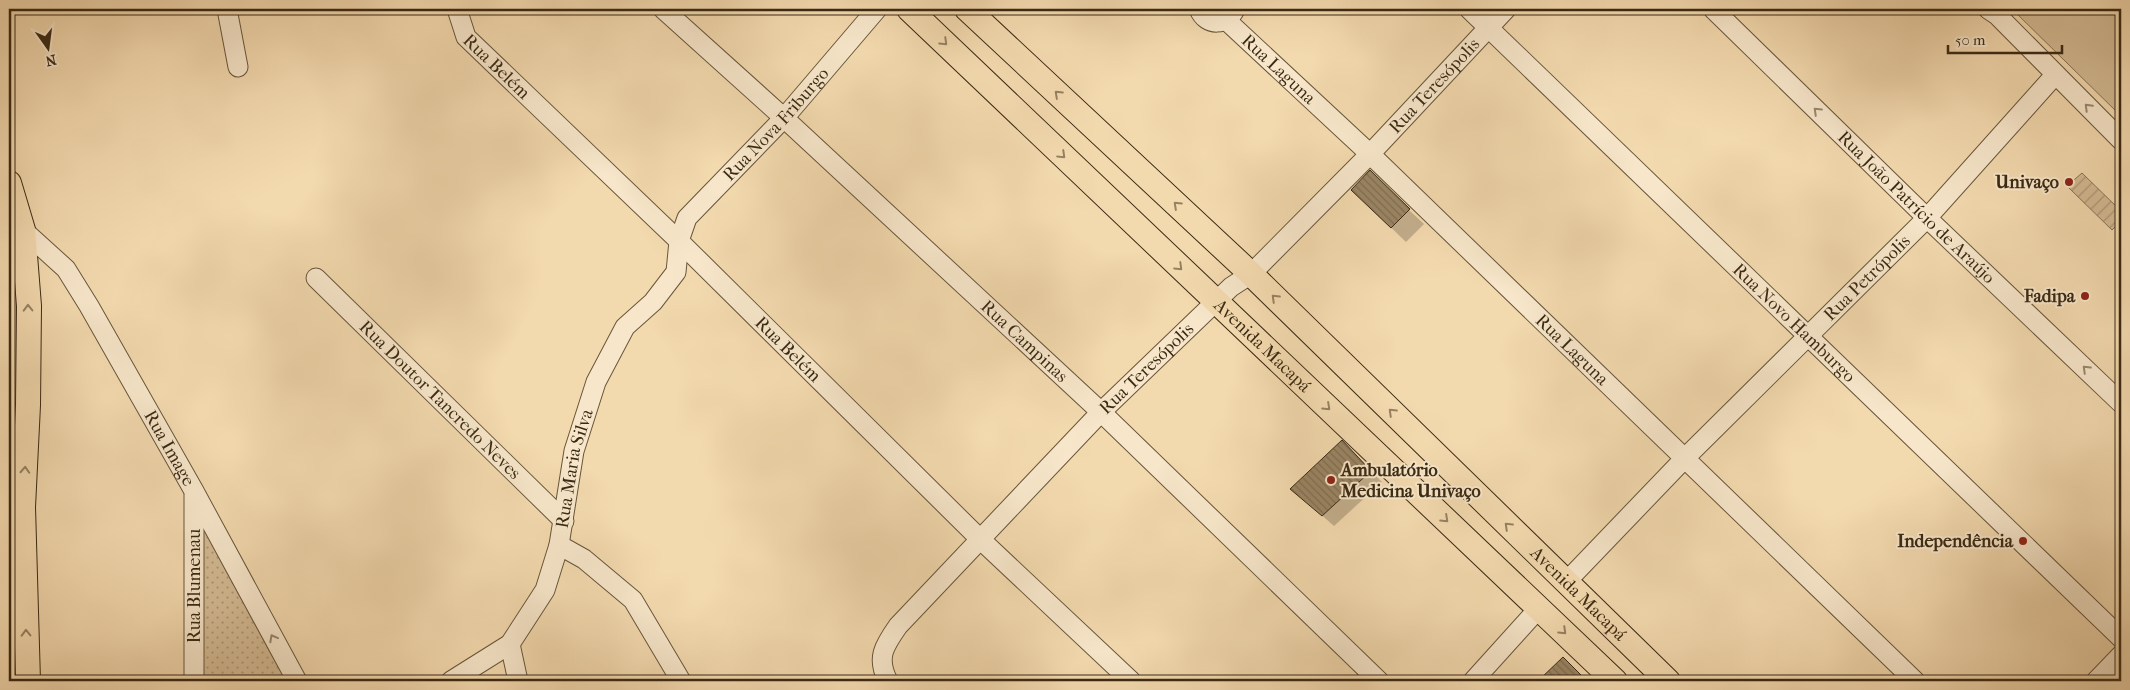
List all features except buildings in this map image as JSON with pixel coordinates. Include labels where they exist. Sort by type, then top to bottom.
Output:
[{"type":"main road","name":"Avenida Macapá","points":[[909,9],[1615,681]]},
{"type":"main road","name":"Avenida Macapá","points":[[967,9],[1251,274],[1668,681]]},
{"type":"main road","points":[[9,183],[23,230],[29,316],[28,405],[16,504],[28,681]]},
{"type":"street","points":[[227,9],[238,67]]},
{"type":"street","name":"Rua Belém","points":[[457,9],[466,36],[680,241],[980,538],[1131,681]]},
{"type":"street","name":"Rua Campinas","points":[[663,9],[784,118],[1101,412],[1379,681]]},
{"type":"street","name":"Rua Nova Friburgo","points":[[680,241],[687,218],[784,118],[878,9]]},
{"type":"street","points":[[1200,9],[1204,17],[1209,20],[1220,22],[1230,15]]},
{"type":"street","name":"Rua Novo Hamburgo","points":[[1469,9],[2121,638]]},
{"type":"street","name":"Rua Teresópolis","points":[[888,681],[883,671],[883,648],[898,626],[1101,412],[1231,287],[1251,274],[1370,154],[1506,9]]},
{"type":"street","name":"Rua João Patrício de Araújo","points":[[1713,9],[1927,218],[2121,403]]},
{"type":"street","points":[[1988,9],[1997,15],[2121,140]]},
{"type":"street","name":"Rua Laguna","points":[[1230,15],[1370,154],[1915,681]]},
{"type":"street","name":"Rua Petrópolis","points":[[1566,582],[1685,458],[1927,218],[2056,74]]},
{"type":"street","name":"Rua Image","points":[[23,230],[66,269],[89,306],[194,492],[297,681]]},
{"type":"street","name":"Rua Maria Silva","points":[[451,681],[510,644],[545,590],[559,546],[574,451],[596,382],[625,327],[653,302],[676,272],[680,241]]},
{"type":"street","name":"Rua Doutor Tancredo Neves","points":[[316,278],[564,520]]},
{"type":"street","name":"Rua Blumenau","points":[[194,492],[194,681]]},
{"type":"street","points":[[559,546],[584,559],[633,600],[681,681]]},
{"type":"street","points":[[1473,681],[1539,608]]},
{"type":"street","points":[[510,644],[518,681]]},
{"type":"street","points":[[2096,681],[2121,655]]},
{"type":"shaded area","points":[[2012,9],[2121,9],[2121,116]]},
{"type":"shaded area","points":[[2082,173],[2121,211],[2121,221],[2112,230],[2067,186]]},
{"type":"shaded area","points":[[197,506],[290,681],[197,681]]},
{"type":"place","name":"Univaço","points":[[2069,182]]},
{"type":"place","name":"Fadipa","points":[[2085,296]]},
{"type":"place","name":"Ambulatório Medicina Univaço","points":[[1331,480]]},
{"type":"place","name":"Independência","points":[[2023,541]]}]
